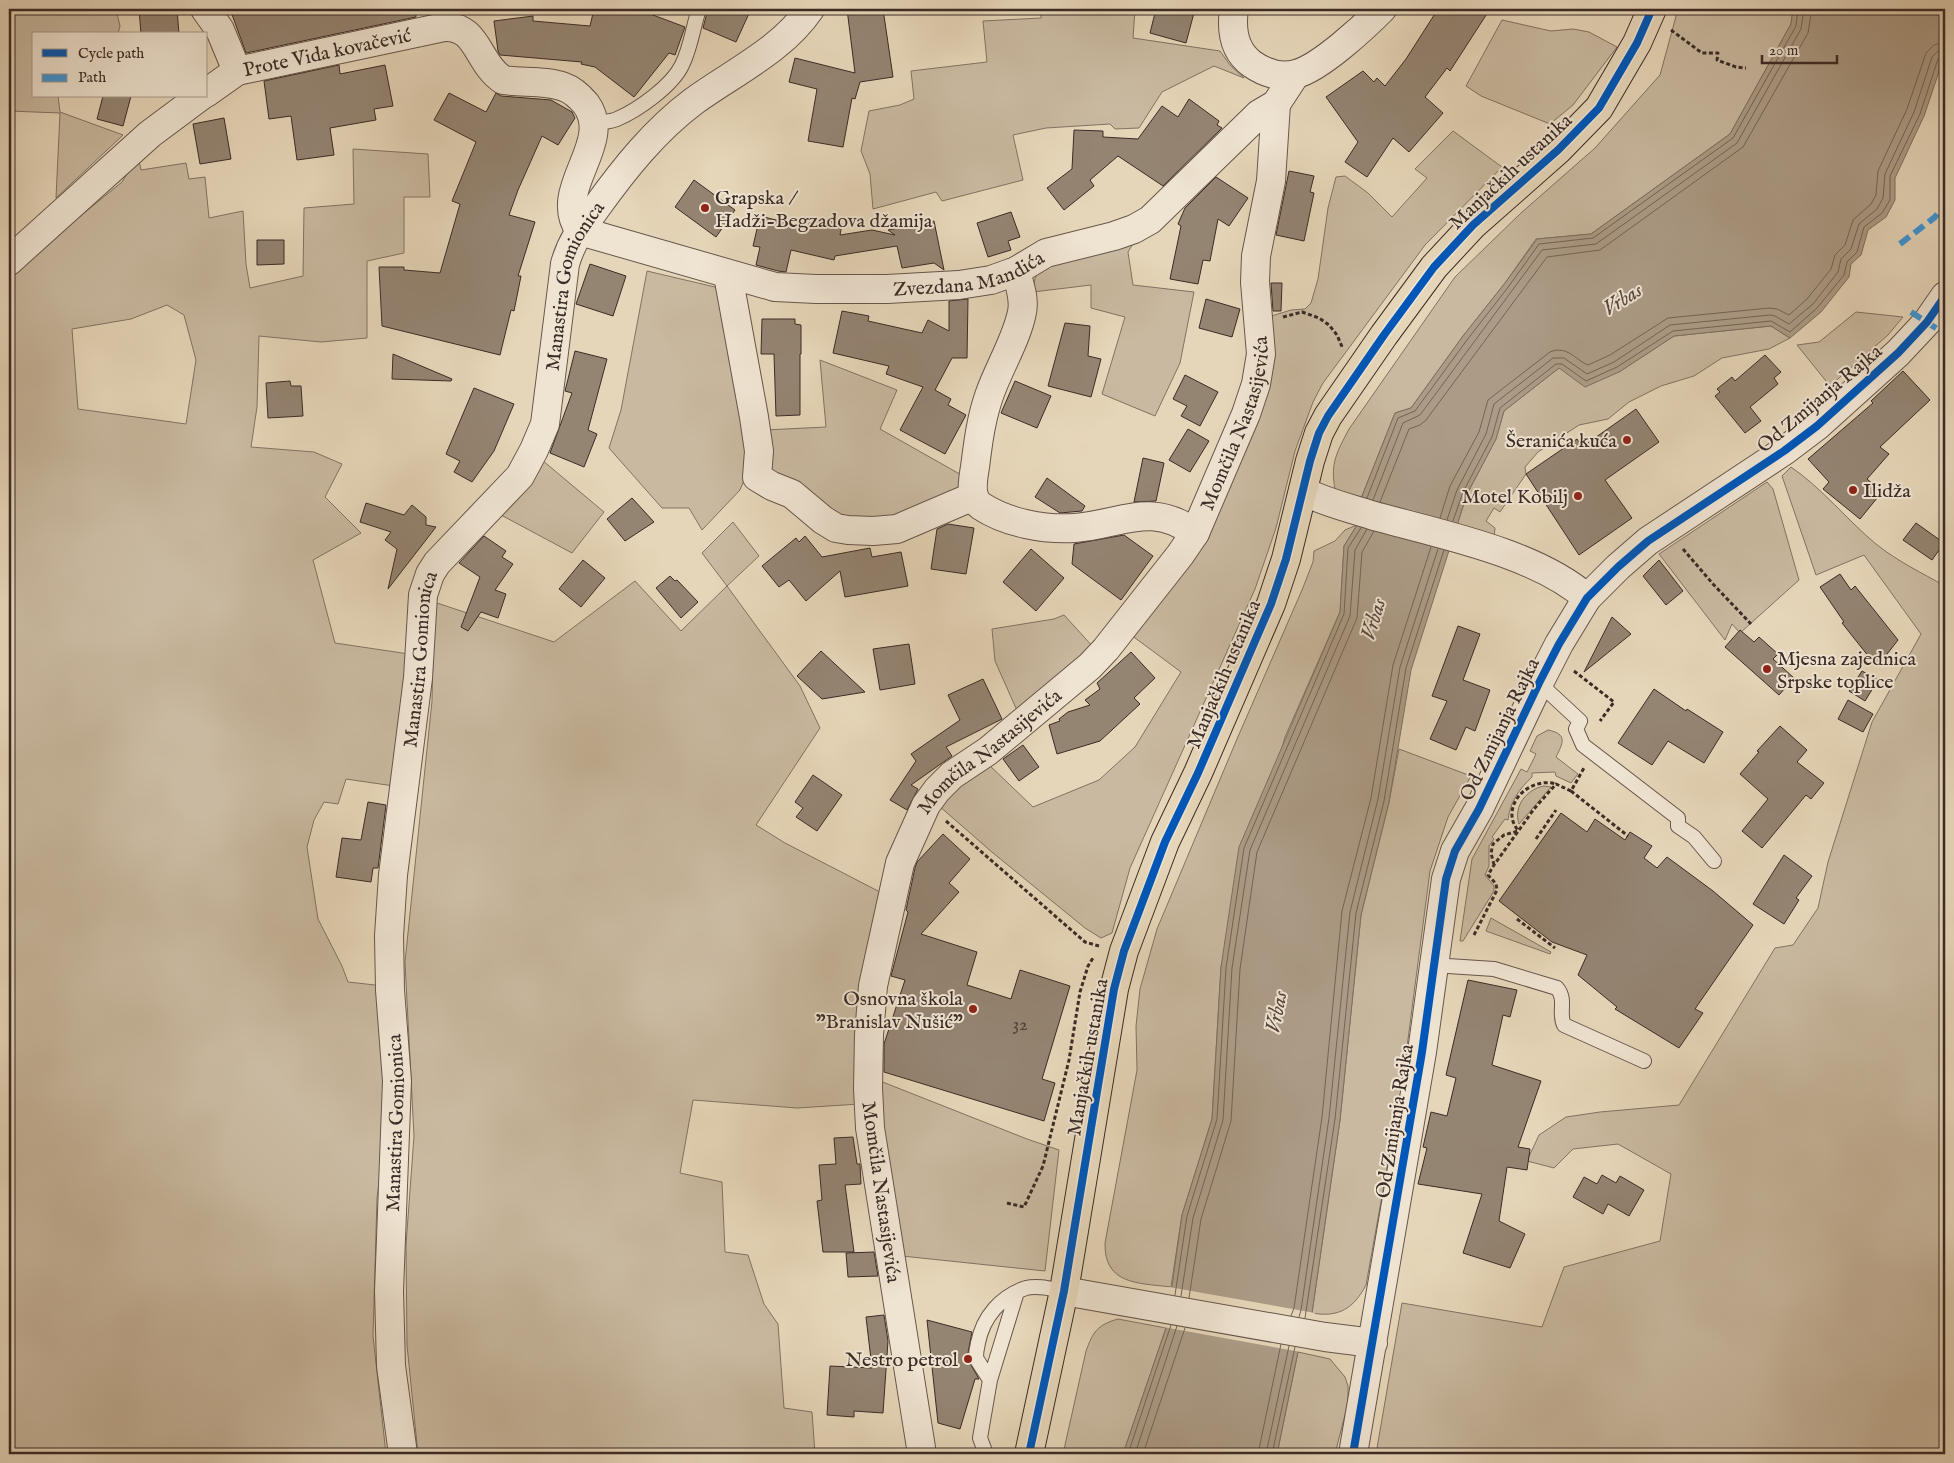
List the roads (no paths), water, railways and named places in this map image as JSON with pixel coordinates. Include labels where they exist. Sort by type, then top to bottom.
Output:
[{"type":"main road","name":"Manjačkih ustanika","points":[[1029,1454],[1064,1291],[1114,989],[1124,951],[1165,842],[1198,773],[1271,604],[1286,559],[1310,461],[1319,433],[1328,416],[1434,267],[1472,225],[1558,150],[1599,108],[1637,43],[1652,9]]},
{"type":"street","points":[[205,9],[220,30],[237,71]]},
{"type":"street","name":"Manastira Gomionica","points":[[403,1454],[391,1366],[389,1291],[397,1081],[390,990],[389,936],[393,875],[418,678],[423,595],[426,584],[438,563],[520,476],[534,450],[545,424],[565,264],[573,242],[580,231],[615,181],[654,136],[694,101],[774,46],[795,28],[810,9]]},
{"type":"street","points":[[1234,9],[1233,20],[1236,43],[1247,61],[1260,70],[1272,75],[1295,75],[1308,69],[1328,55],[1382,9]]},
{"type":"street","name":"Prote Vida kovačević","points":[[208,92],[237,71],[452,26],[465,20],[485,63],[495,75],[503,80],[564,87],[583,100],[592,112],[594,124]]},
{"type":"street","name":"Zvezdana Mandića","points":[[580,231],[775,287],[816,290],[878,289],[959,286],[991,280],[1016,271],[1046,253],[1114,236],[1150,220],[1259,114],[1276,104],[1295,75]]},
{"type":"street","points":[[9,261],[150,134],[198,98]]},
{"type":"street","name":"Momčila Nastasijevića","points":[[922,1454],[870,1128],[868,1088],[869,1035],[873,986],[900,862],[926,805],[937,790],[952,775],[988,751],[1090,666],[1106,650],[1195,533],[1246,414],[1256,384],[1261,354],[1255,282],[1256,256],[1271,181],[1276,104]]},
{"type":"street","points":[[580,231],[572,217],[573,195],[594,134],[594,124]]},
{"type":"street","points":[[1016,271],[1022,295],[1022,314],[989,396],[979,434],[972,483],[974,496],[978,504],[1025,524],[1055,528],[1077,528],[1141,516],[1157,516],[1177,522],[1195,533]]},
{"type":"street","points":[[728,275],[759,451],[757,477],[772,486],[792,494],[823,520],[836,528],[848,530],[874,531],[897,529],[974,496]]},
{"type":"street","name":"Od Zmijanja Rajka","points":[[1353,1454],[1422,1052],[1446,879],[1455,852],[1478,809],[1538,683],[1587,598],[1618,567],[1648,541],[1784,451],[1817,426],[1898,353],[1927,322],[1945,296]]},
{"type":"street","points":[[1303,491],[1351,509],[1491,549],[1524,561],[1556,576],[1587,598]]},
{"type":"street","points":[[1064,1291],[1325,1337],[1373,1343]]},
{"type":"lane","points":[[594,124],[616,120],[640,106],[670,82],[682,67],[699,9]]},
{"type":"lane","name":"Od Zmijanja Rajka","points":[[1538,683],[1580,721],[1576,726],[1577,735],[1584,745],[1678,818],[1678,826],[1694,837],[1714,862]]},
{"type":"lane","points":[[1436,954],[1443,964],[1448,966],[1494,969],[1557,988],[1562,999],[1561,1015],[1564,1026],[1644,1061]]},
{"type":"lane","points":[[990,1380],[976,1359],[980,1334],[985,1320],[993,1308],[1017,1292],[1036,1287],[1064,1291]]},
{"type":"lane","points":[[986,1454],[980,1438],[990,1380],[1017,1292]]},
{"type":"water","name":"Vrbas","points":[[1793,9],[1945,9],[1945,54],[1924,116],[1895,178],[1895,200],[1886,217],[1868,230],[1861,255],[1851,264],[1849,277],[1821,312],[1790,338],[1771,326],[1674,336],[1619,372],[1585,387],[1559,368],[1504,411],[1496,439],[1467,494],[1411,670],[1389,802],[1361,915],[1340,1120],[1312,1313],[1298,1352],[1277,1454],[1123,1454],[1166,1328],[1182,1215],[1212,1119],[1221,967],[1239,847],[1340,612],[1344,546],[1357,525],[1360,501],[1395,413],[1411,408],[1537,239],[1591,234],[1730,134],[1791,24]]},
{"type":"place","name":"Grapska / Hadži-Begzadova džamija","points":[[705,208]]},
{"type":"place","name":"Šeranića kuća","points":[[1627,440]]},
{"type":"place","name":"Ilidža","points":[[1853,490]]},
{"type":"place","name":"Motel Kobilj","points":[[1578,496]]},
{"type":"place","name":"Mjesna zajednica Srpske toplice","points":[[1767,669]]},
{"type":"place","name":"Osnovna škola \"Branislav Nušić\"","points":[[973,1009]]},
{"type":"place","name":"Nestro petrol","points":[[968,1359]]}]
